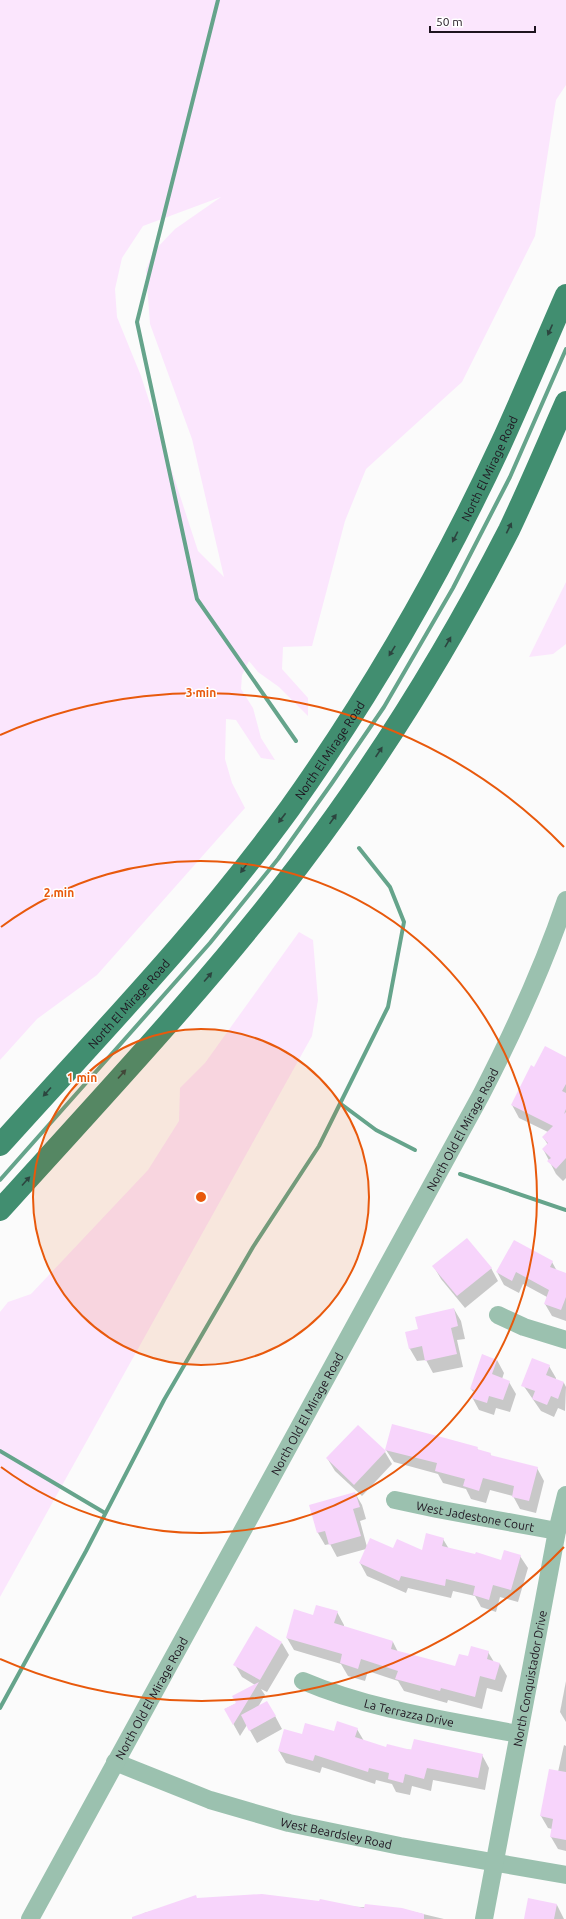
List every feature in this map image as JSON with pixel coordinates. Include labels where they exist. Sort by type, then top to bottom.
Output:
[{"type":"main road","name":"North El Mirage Road","points":[[0,1145],[201,922],[267,837],[336,740],[400,639],[445,558],[501,444],[566,295]]},
{"type":"main road","points":[[0,1210],[200,987],[302,862],[357,785],[426,680],[459,624],[509,529],[566,402]]},
{"type":"street","name":"North Old El Mirage Road","points":[[30,1919],[448,1157],[517,1024],[546,957],[566,900]]},
{"type":"street","points":[[498,1315],[524,1327],[566,1340]]},
{"type":"street","name":"North Conquistador Drive","points":[[484,1919],[557,1531],[566,1495]]},
{"type":"street","name":"West Jadestone Court","points":[[395,1500],[557,1531]]},
{"type":"street","name":"La Terrazza Drive","points":[[303,1681],[322,1689],[390,1708],[518,1734]]},
{"type":"street","name":"West Beardsley Road","points":[[115,1762],[210,1800],[290,1823],[494,1863],[566,1875]]},
{"type":"shaded area","points":[[0,0],[566,0],[566,85],[556,100],[535,236],[462,382],[366,469],[345,521],[312,646],[283,647],[282,669],[308,698],[308,716],[279,687],[258,672],[249,661],[242,675],[241,689],[253,708],[261,738],[275,760],[261,758],[236,720],[226,719],[225,759],[232,783],[245,808],[97,975],[37,1019],[0,1060]],"holes":[[[221,197],[175,229],[153,252],[146,270],[150,324],[192,439],[224,577],[198,551],[141,376],[117,317],[115,289],[122,258],[143,226]]]},
{"type":"shaded area","points":[[566,582],[566,644],[553,654],[529,657]]},
{"type":"shaded area","points":[[299,932],[313,940],[318,1000],[312,1036],[0,1597],[0,1312],[8,1302],[31,1294],[148,1170],[179,1121],[180,1088],[205,1063]]},
{"type":"building","points":[[545,1046],[566,1057],[566,1084],[562,1091],[566,1093],[566,1109],[564,1114],[566,1112],[566,1158],[556,1169],[547,1161],[551,1158],[542,1149],[548,1143],[542,1137],[553,1126],[511,1105],[531,1065],[534,1067]]},
{"type":"building","points":[[467,1238],[492,1268],[457,1296],[432,1266]]},
{"type":"building","points":[[514,1240],[553,1261],[550,1267],[566,1273],[566,1297],[561,1310],[544,1304],[549,1290],[516,1272],[512,1281],[496,1272]]},
{"type":"building","points":[[454,1308],[458,1326],[451,1328],[457,1354],[425,1361],[422,1346],[409,1349],[405,1332],[418,1329],[415,1317]]},
{"type":"building","points":[[482,1354],[497,1360],[492,1374],[510,1381],[503,1400],[489,1396],[487,1403],[471,1398],[474,1390],[470,1389]]},
{"type":"building","points":[[532,1358],[550,1365],[546,1375],[564,1382],[558,1399],[551,1396],[547,1405],[532,1399],[535,1391],[521,1386]]},
{"type":"building","points":[[392,1424],[478,1447],[477,1449],[491,1453],[490,1455],[538,1467],[529,1501],[512,1497],[514,1486],[483,1478],[479,1491],[463,1486],[465,1479],[435,1471],[437,1463],[385,1450]]},
{"type":"building","points":[[358,1425],[386,1451],[354,1485],[326,1458]]},
{"type":"building","points":[[355,1492],[360,1507],[353,1509],[361,1536],[329,1545],[325,1531],[317,1533],[309,1505]]},
{"type":"building","points":[[426,1533],[444,1538],[442,1546],[475,1554],[476,1552],[501,1560],[504,1550],[521,1555],[511,1590],[493,1585],[489,1600],[473,1595],[475,1586],[446,1579],[445,1586],[401,1576],[399,1581],[359,1563],[370,1538],[393,1548],[397,1539],[422,1550]]},
{"type":"building","points":[[316,1605],[338,1611],[334,1623],[393,1641],[391,1649],[455,1666],[459,1654],[468,1656],[471,1646],[489,1651],[487,1659],[500,1663],[495,1680],[480,1676],[475,1697],[441,1688],[440,1691],[395,1679],[398,1671],[361,1659],[358,1669],[340,1663],[342,1654],[286,1638],[294,1609],[313,1615]]},
{"type":"building","points":[[256,1626],[282,1642],[260,1680],[233,1665]]},
{"type":"building","points":[[259,1682],[233,1725],[224,1709],[236,1703],[232,1696]]},
{"type":"building","points":[[267,1701],[276,1716],[249,1731],[241,1715]]},
{"type":"building","points":[[337,1721],[358,1728],[355,1737],[386,1747],[387,1744],[411,1750],[414,1739],[483,1754],[478,1778],[427,1768],[424,1779],[405,1774],[403,1783],[388,1779],[389,1773],[369,1768],[368,1772],[315,1755],[313,1761],[278,1751],[284,1729],[302,1734],[305,1723],[334,1731]]},
{"type":"building","points":[[549,1769],[566,1772],[566,1840],[550,1837],[553,1819],[540,1816]]},
{"type":"building","points":[[262,1894],[319,1901],[320,1899],[364,1908],[365,1904],[402,1908],[424,1914],[424,1919],[132,1919],[132,1917],[196,1895],[197,1898]]},
{"type":"building","points":[[528,1898],[557,1904],[554,1919],[524,1919]]},
{"type":"waterway","points":[[218,0],[137,322],[197,599],[296,741]]},
{"type":"waterway","points":[[0,1180],[210,943],[278,859],[384,707],[453,588],[510,477],[566,349]]},
{"type":"waterway","points":[[0,1708],[86,1551],[164,1400],[253,1247],[319,1146],[388,1007],[404,922],[390,887],[359,848]]},
{"type":"waterway","points":[[341,1104],[376,1130],[415,1150]]},
{"type":"waterway","points":[[460,1174],[566,1210]]},
{"type":"waterway","points":[[0,1451],[105,1513]]}]
